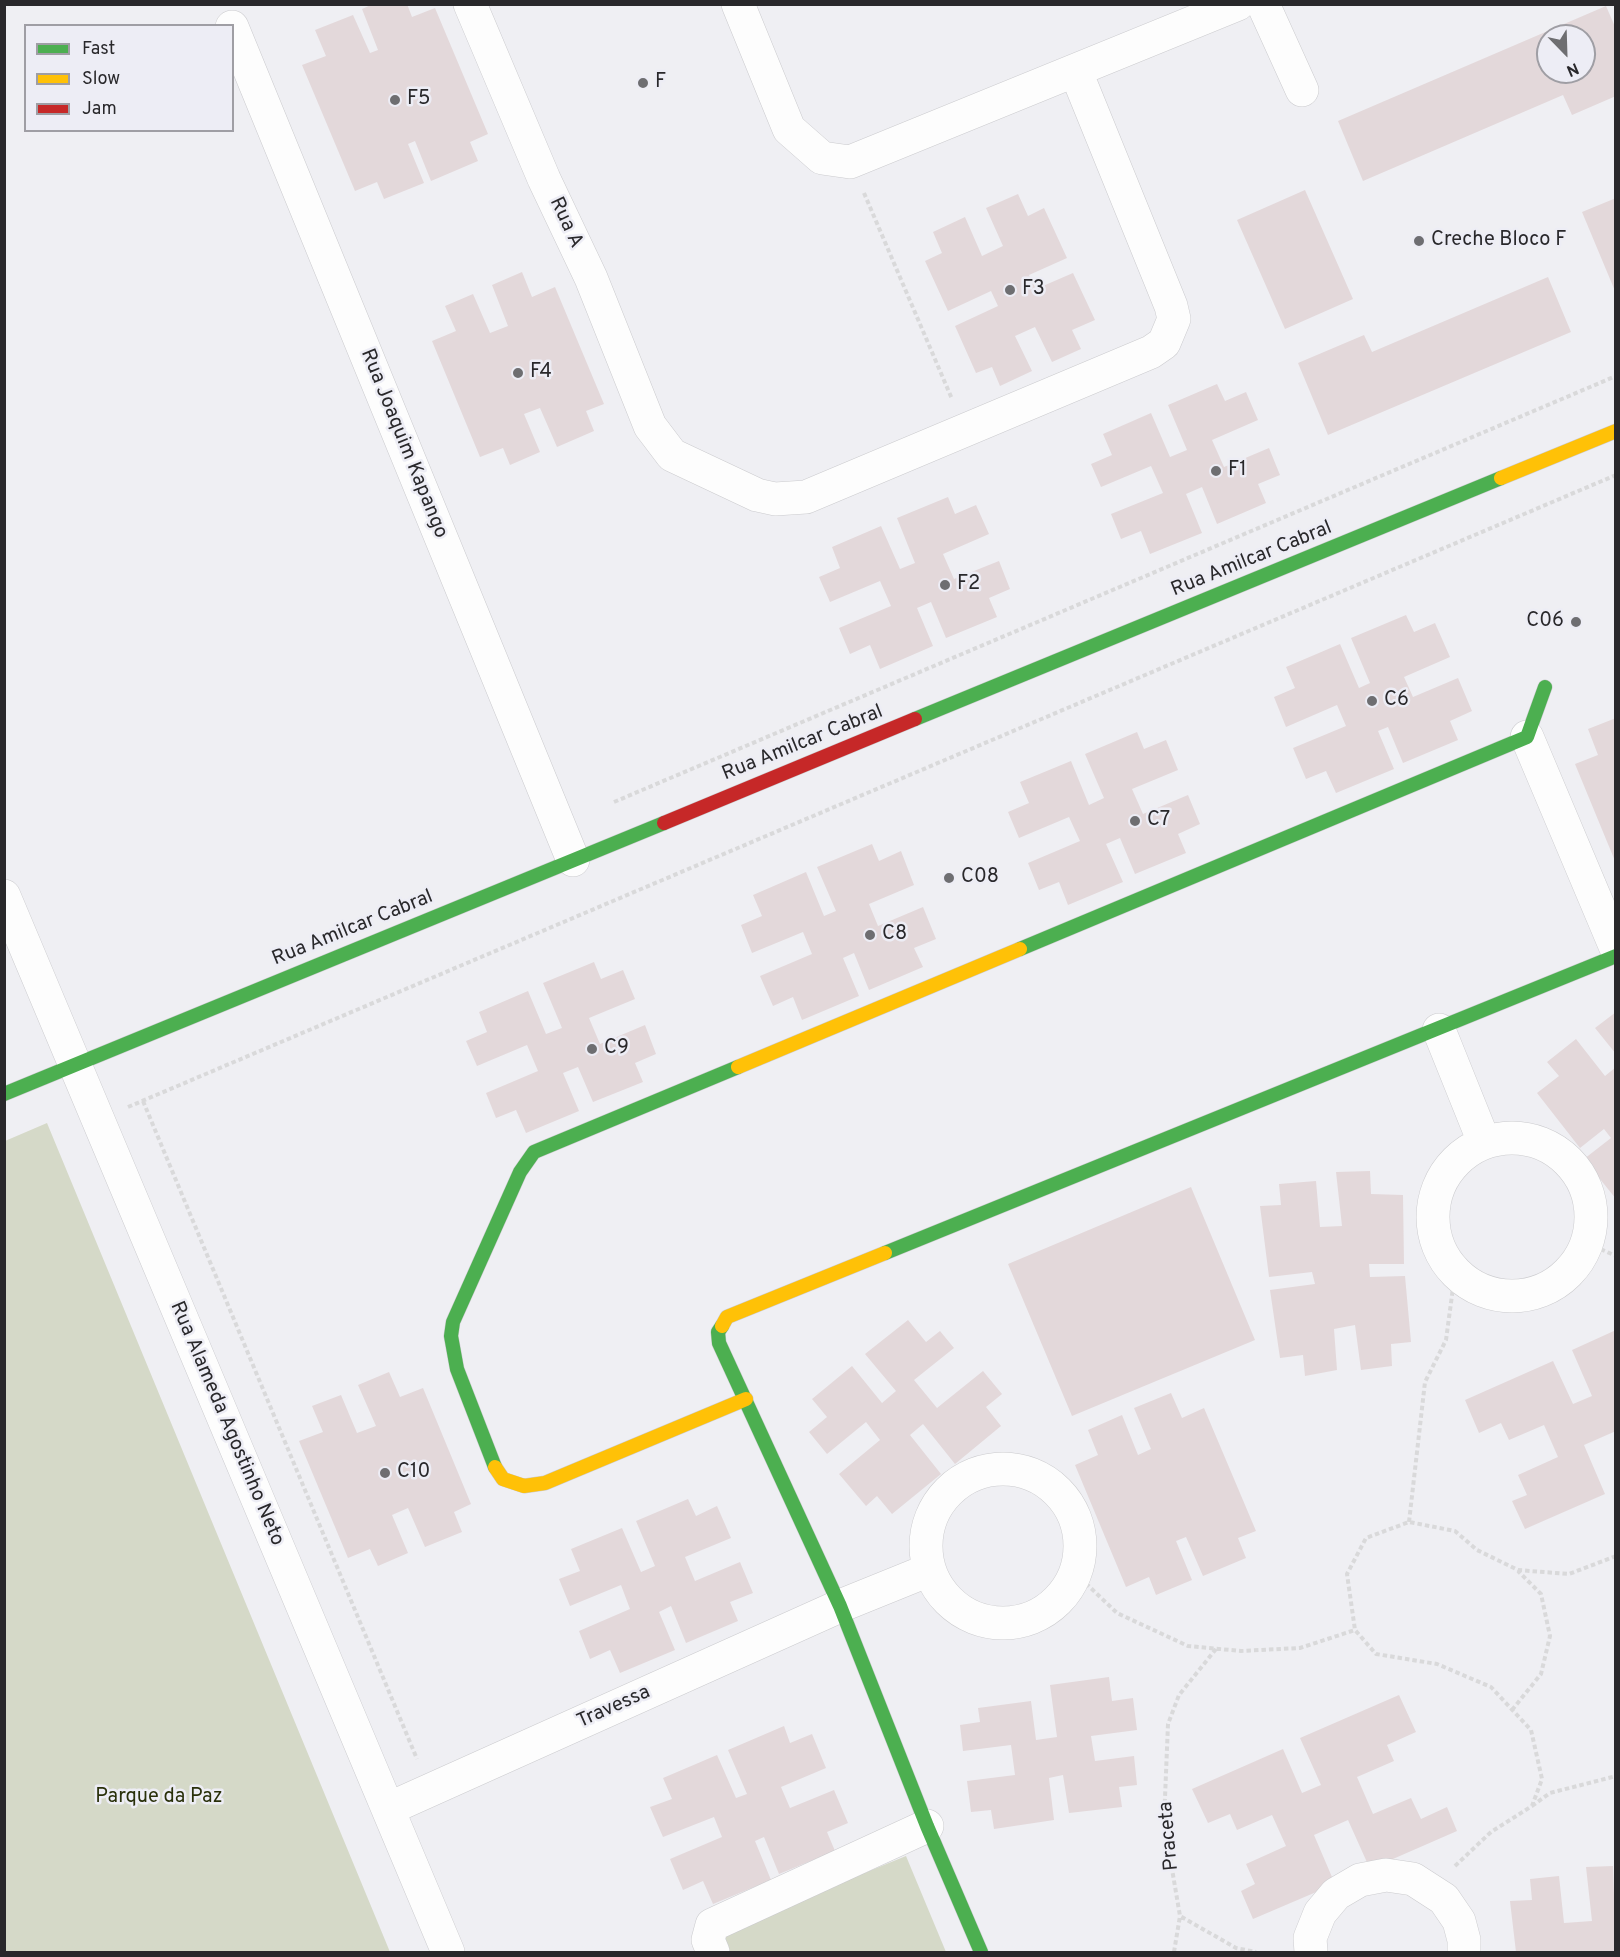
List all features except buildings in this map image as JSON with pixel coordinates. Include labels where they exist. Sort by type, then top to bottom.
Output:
[{"type":"street","name":"Rua Joaquim Kapango","points":[[223,4],[231,24]]},
{"type":"street","name":"Rua A","points":[[470,4],[544,179],[591,278],[650,426],[659,441],[672,455],[723,481],[757,495],[792,499],[806,497],[965,430]]},
{"type":"street","points":[[738,4],[789,129],[822,159],[850,162],[1076,72],[1238,4]]},
{"type":"street","points":[[1263,4],[1302,90]]},
{"type":"street","name":"Rua Joaquim Kapango","points":[[234,31],[573,860]]},
{"type":"street","points":[[965,430],[1151,352],[1164,343],[1174,319],[1076,72]]},
{"type":"street","name":"Rua Amilcar Cabral","points":[[4,1094],[1616,431]]},
{"type":"street","points":[[1545,687],[1527,737],[1616,948]]},
{"type":"street","points":[[746,1399],[545,1483],[524,1486],[503,1479],[493,1463],[457,1369],[451,1336],[453,1322],[520,1172],[534,1152],[1527,737]]},
{"type":"street","name":"Rua Alameda Agostinho Neto","points":[[4,896],[448,1953]]},
{"type":"street","points":[[981,1953],[927,1826],[840,1606],[719,1343],[718,1332],[727,1317],[1439,1030],[1616,956]]},
{"type":"street","points":[[1439,1030],[1484,1142]]},
{"type":"street","points":[[1511,1137],[1539,1141],[1571,1161],[1586,1185],[1592,1204],[1591,1232],[1601,1249],[1581,1259],[1562,1280],[1534,1294],[1507,1297],[1488,1292],[1478,1289],[1455,1273],[1445,1262],[1434,1237],[1433,1202],[1443,1176],[1460,1157],[1484,1142],[1511,1137]]},
{"type":"street","points":[[1001,1469],[1026,1472],[1057,1489],[1073,1511],[1080,1529],[1081,1556],[1072,1584],[1053,1606],[1025,1621],[996,1624],[967,1615],[945,1598],[929,1570],[926,1555],[928,1528],[938,1504],[954,1487],[976,1473],[1001,1469]]},
{"type":"street","name":"Travessa","points":[[388,1809],[840,1606],[929,1570]]},
{"type":"street","points":[[713,1953],[708,1940],[712,1924],[927,1826]]},
{"type":"street","points":[[1311,1953],[1310,1938],[1320,1912],[1336,1893],[1360,1880],[1386,1875],[1413,1879],[1444,1899],[1459,1921],[1464,1940],[1464,1953]]},
{"type":"path","points":[[850,162],[965,430]]},
{"type":"path","points":[[608,805],[1616,376]]},
{"type":"path","points":[[99,1120],[1616,475]]},
{"type":"path","points":[[143,1101],[430,1790]]},
{"type":"path","points":[[1409,1521],[1425,1382],[1446,1340],[1455,1273]]},
{"type":"path","points":[[1512,1710],[1541,1674],[1550,1636],[1541,1594],[1518,1570],[1477,1550],[1455,1531],[1409,1521],[1366,1538],[1347,1574],[1355,1630],[1376,1654],[1437,1664],[1491,1687],[1512,1710],[1531,1730],[1542,1779],[1532,1806]]},
{"type":"path","points":[[1518,1570],[1569,1574],[1616,1556]]},
{"type":"path","points":[[1075,1573],[1117,1613],[1188,1646],[1216,1649],[1300,1648],[1355,1630]]},
{"type":"path","name":"Praceta","points":[[1174,1953],[1180,1916],[1164,1822],[1168,1724],[1179,1695],[1216,1649]]},
{"type":"path","points":[[1413,1879],[1452,1869],[1491,1832],[1550,1793],[1616,1776]]},
{"type":"path","points":[[1180,1916],[1236,1948],[1256,1953]]},
{"type":"green space","name":"Parque da Paz","points":[[47,1123],[390,1952],[5,1952],[5,1141]]},
{"type":"green space","points":[[906,1856],[946,1952],[728,1952],[720,1932]]},
{"type":"traffic: fast","points":[[915,719],[1501,478]]},
{"type":"traffic: fast","points":[[1020,949],[1527,737],[1545,687]]},
{"type":"traffic: fast","points":[[4,1094],[664,823]]},
{"type":"traffic: fast","points":[[885,1253],[1616,956]]},
{"type":"traffic: fast","points":[[495,1467],[457,1369],[451,1336],[453,1322],[520,1172],[534,1152],[738,1067]]},
{"type":"traffic: fast","points":[[722,1326],[718,1332],[719,1343],[840,1606],[927,1826],[981,1952]]},
{"type":"traffic: slow","points":[[1501,478],[1616,431]]},
{"type":"traffic: slow","points":[[738,1067],[1020,949]]},
{"type":"traffic: slow","points":[[722,1326],[727,1317],[885,1253]]},
{"type":"traffic: slow","points":[[495,1467],[503,1479],[524,1486],[545,1483],[746,1399]]},
{"type":"traffic: jam","points":[[664,823],[915,719]]},
{"type":"place","name":"F","points":[[643,83]]},
{"type":"place","name":"F5","points":[[395,100]]},
{"type":"place","name":"Creche Bloco F","points":[[1419,241]]},
{"type":"place","name":"F3","points":[[1010,290]]},
{"type":"place","name":"F4","points":[[518,373]]},
{"type":"place","name":"F1","points":[[1216,471]]},
{"type":"place","name":"F2","points":[[945,585]]},
{"type":"place","name":"C06","points":[[1576,622]]},
{"type":"place","name":"C6","points":[[1372,701]]},
{"type":"place","name":"C7","points":[[1135,821]]},
{"type":"place","name":"C08","points":[[949,878]]},
{"type":"place","name":"C8","points":[[870,935]]},
{"type":"place","name":"C9","points":[[592,1049]]},
{"type":"place","name":"C10","points":[[385,1473]]}]
